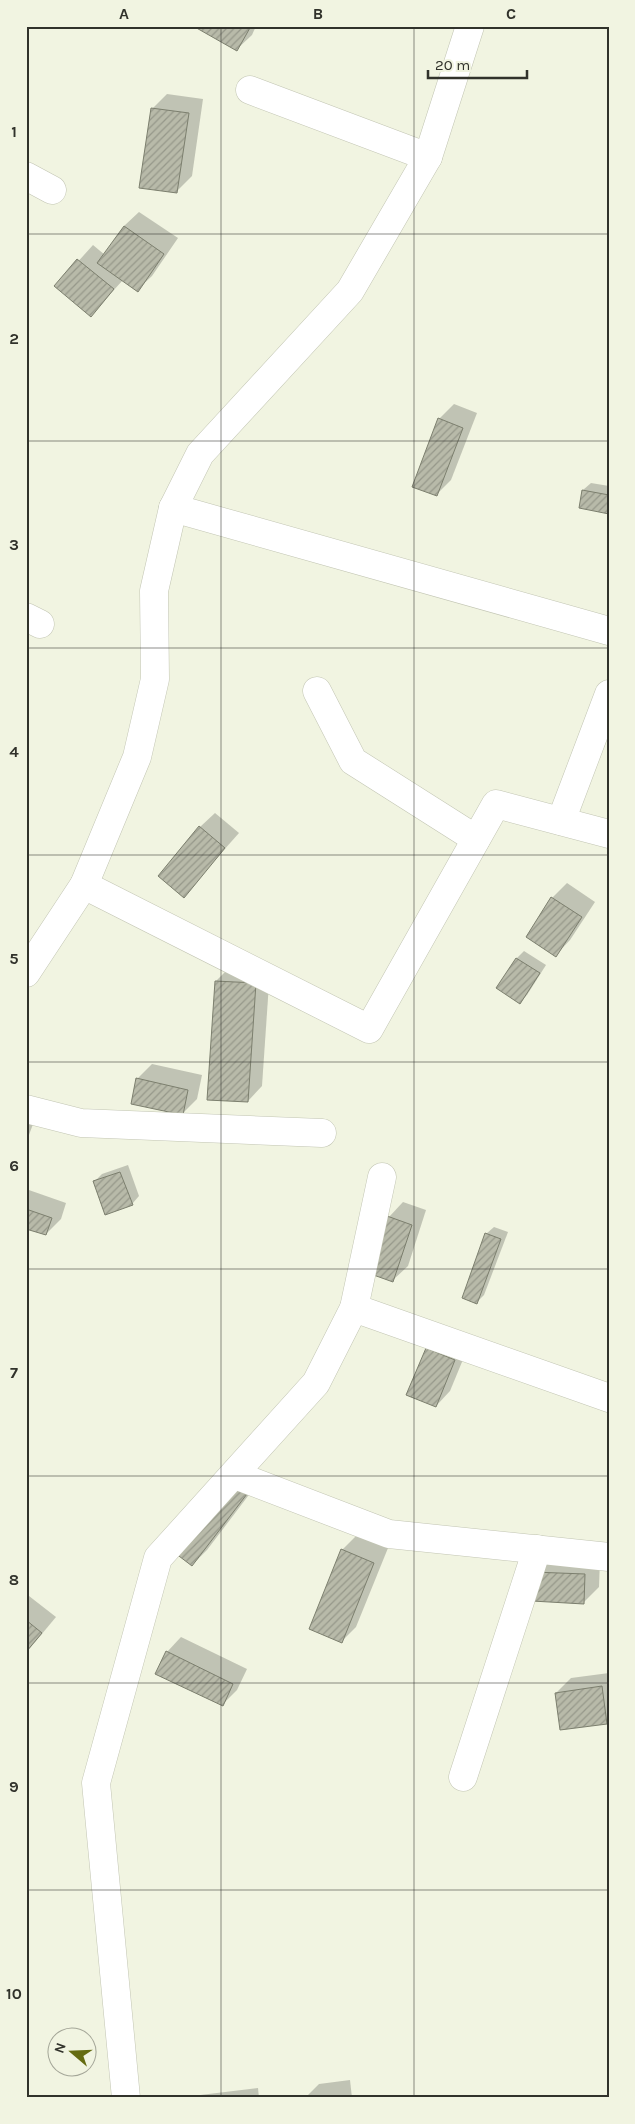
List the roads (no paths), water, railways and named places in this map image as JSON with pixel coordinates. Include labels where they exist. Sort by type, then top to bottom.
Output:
[{"type":"street","points":[[26,972],[84,885],[136,757],[155,679],[154,592],[173,508],[200,454],[350,291],[428,157],[470,26]]},
{"type":"street","points":[[250,90],[428,157]]},
{"type":"street","points":[[26,176],[52,190]]},
{"type":"street","points":[[173,508],[609,631]]},
{"type":"street","points":[[317,691],[353,761],[476,839]]},
{"type":"street","points":[[561,821],[609,694]]},
{"type":"street","points":[[84,885],[369,1029],[496,804],[609,834]]},
{"type":"street","points":[[26,1109],[81,1123],[322,1133]]},
{"type":"street","points":[[126,2098],[96,1783],[158,1558],[316,1383],[354,1308],[382,1177]]},
{"type":"street","points":[[354,1308],[609,1398]]},
{"type":"street","points":[[234,1475],[389,1534],[609,1557]]},
{"type":"street","points":[[463,1777],[537,1549]]}]
